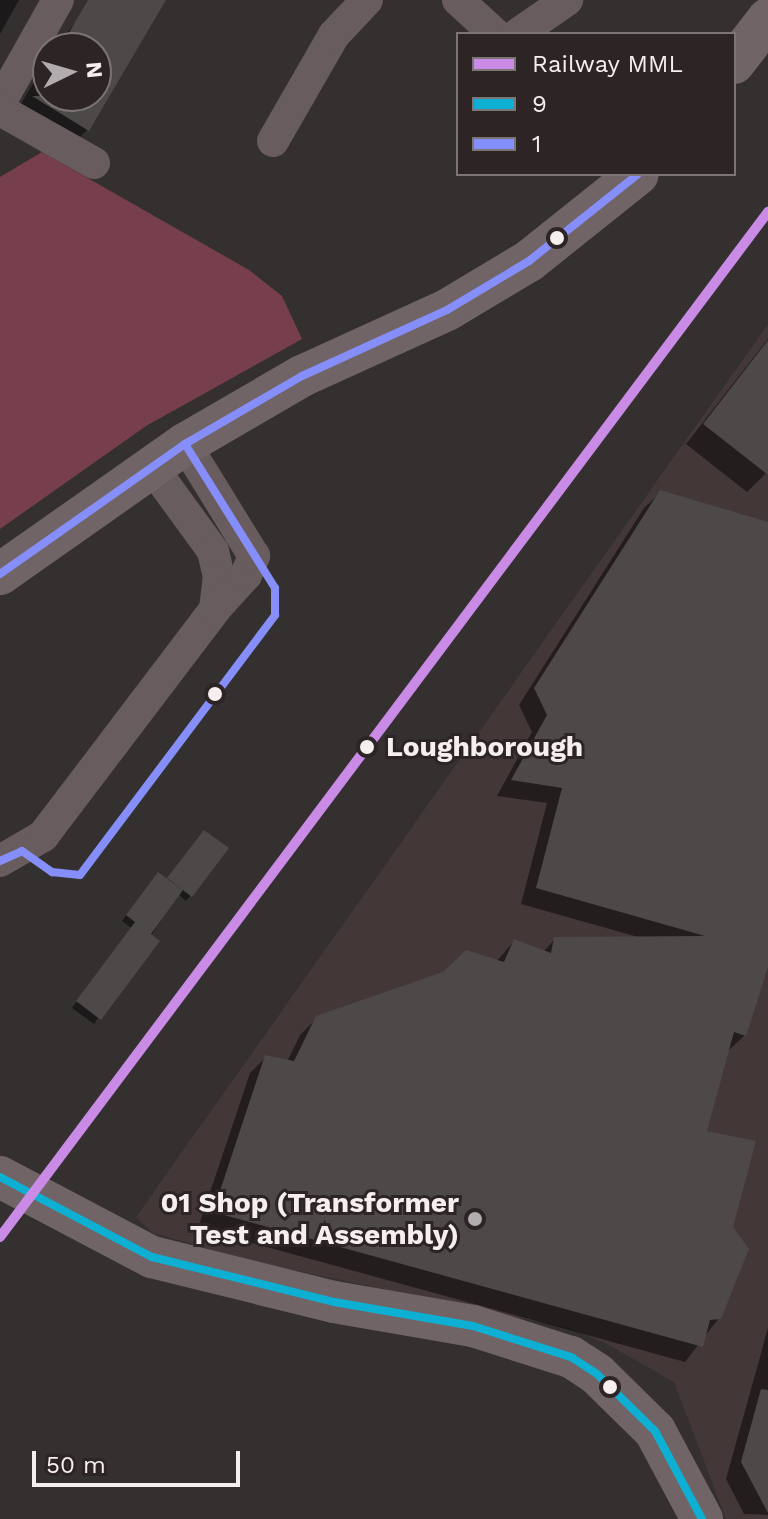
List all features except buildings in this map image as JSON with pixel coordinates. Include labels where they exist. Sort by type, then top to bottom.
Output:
[{"type":"main road","points":[[736,60],[768,19]]},
{"type":"main road","points":[[0,574],[169,455],[302,376],[447,310],[529,261],[625,179]]},
{"type":"main road","points":[[0,1177],[152,1257],[334,1302],[473,1326],[571,1357],[608,1383],[655,1431],[702,1519]]},
{"type":"street","points":[[0,103],[58,0]]},
{"type":"street","points":[[273,141],[334,35],[367,0]]},
{"type":"street","points":[[458,0],[493,32]]},
{"type":"street","points":[[521,32],[567,0]]},
{"type":"street","points":[[0,110],[94,163]]},
{"type":"street","points":[[11,856],[43,836],[215,609],[246,575],[254,556],[169,455]]},
{"type":"shaded area","points":[[42,152],[249,270],[282,296],[302,339],[146,426],[0,529],[0,177]]},
{"type":"shaded area","points":[[768,324],[768,1519],[726,1519],[674,1382],[605,1343],[569,1328],[255,1262],[153,1233],[136,1217]]},
{"type":"rail line","name":"MML","points":[[0,1237],[768,212]]},
{"type":"transit line","name":"1","points":[[0,574],[185,444],[302,376],[447,310],[529,261],[635,176]]},
{"type":"transit line","name":"1","points":[[0,861],[22,851],[52,872],[80,875],[275,615],[275,588],[185,444]]},
{"type":"transit line","name":"9","points":[[0,1177],[152,1257],[334,1302],[473,1326],[571,1357],[597,1374],[655,1431],[702,1519]]},
{"type":"place","name":"Loughborough","points":[[367,747]]},
{"type":"place","name":"01 Shop (Transformer Test and Assembly)","points":[[475,1219]]}]
